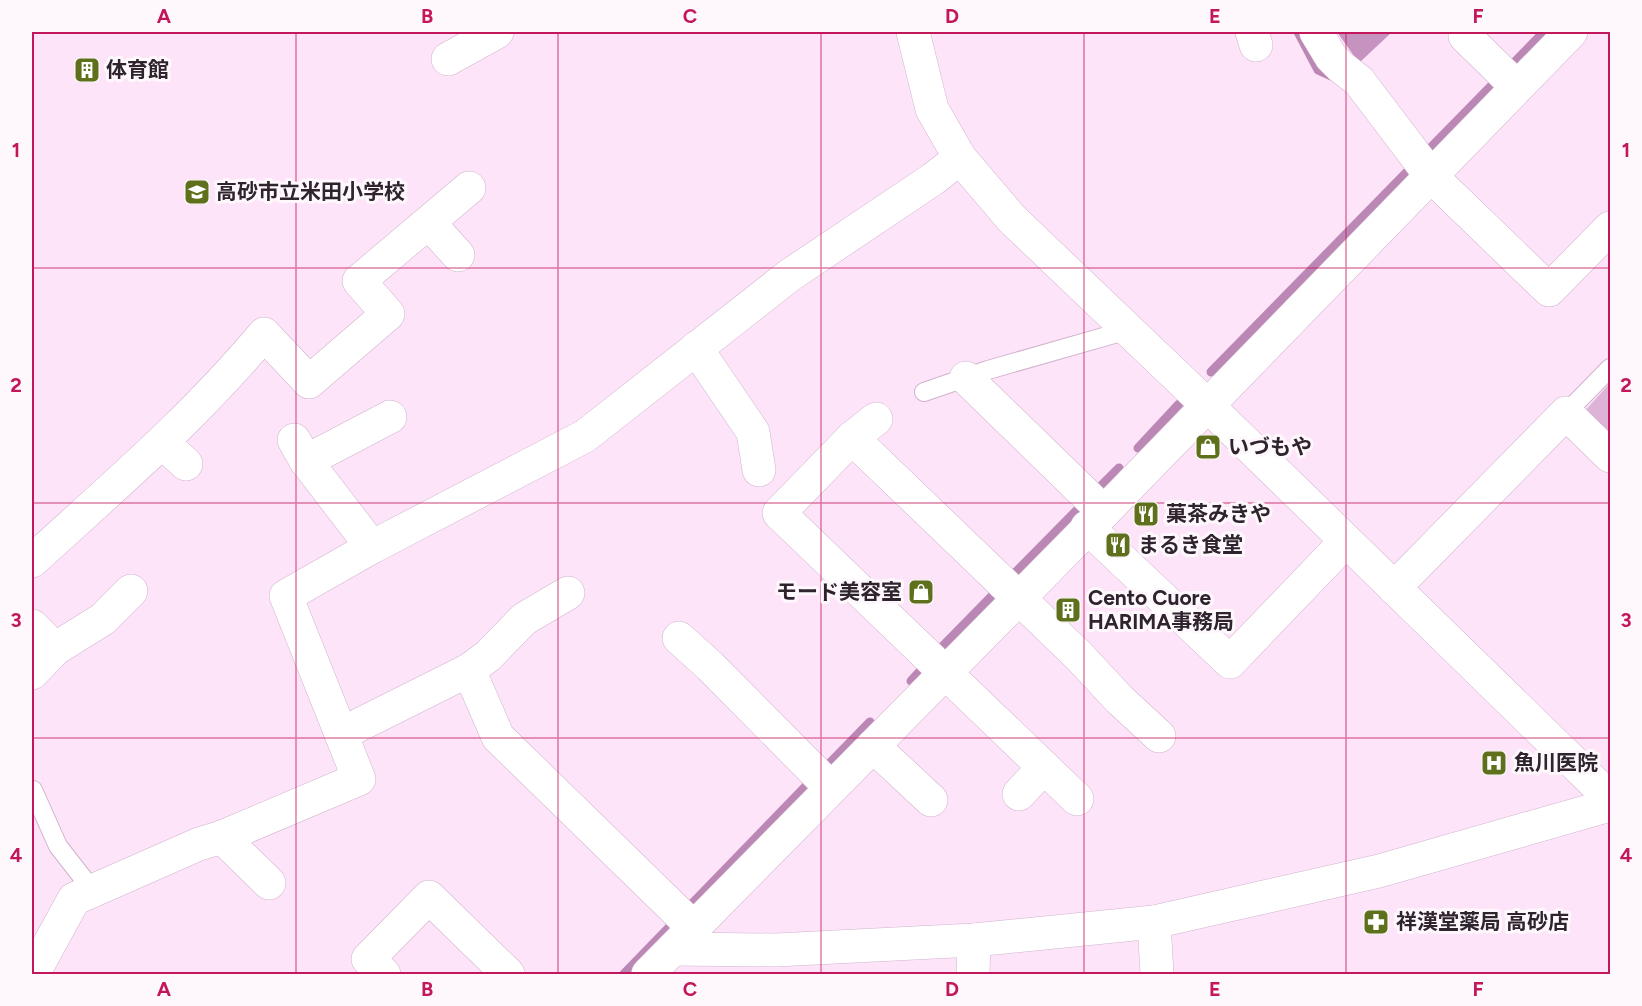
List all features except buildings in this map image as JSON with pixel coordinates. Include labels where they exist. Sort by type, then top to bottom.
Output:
[{"type":"street","points":[[448,59],[497,32]]},
{"type":"street","points":[[913,32],[932,109],[960,158],[1012,219],[1208,405],[1611,798]]},
{"type":"street","points":[[1316,32],[1331,57],[1341,68],[1359,81],[1431,176],[1550,290],[1611,228]]},
{"type":"street","points":[[648,975],[1018,598],[1092,508],[1208,405],[1571,32]]},
{"type":"street","points":[[1465,36],[1517,87]]},
{"type":"street","points":[[33,975],[74,899],[199,844],[222,837],[359,779],[286,596],[372,547],[585,436],[790,275],[933,179],[960,158]]},
{"type":"street","points":[[32,561],[175,453],[229,376],[264,334],[309,382],[388,314],[359,281],[469,188]]},
{"type":"street","points":[[429,223],[458,255]]},
{"type":"street","points":[[696,348],[753,432],[759,470]]},
{"type":"street","points":[[966,378],[1092,508],[1230,662],[1346,541]]},
{"type":"street","points":[[1394,588],[1566,413],[1611,456]]},
{"type":"street","points":[[372,547],[300,451],[391,418]]},
{"type":"street","points":[[1077,799],[779,513],[864,429],[1018,598],[1079,656],[1128,690],[1158,736]]},
{"type":"street","points":[[32,673],[55,649],[103,620],[131,591]]},
{"type":"street","points":[[341,734],[469,670],[488,656],[525,619],[568,593]]},
{"type":"street","points":[[32,626],[55,649]]},
{"type":"street","points":[[679,638],[710,666],[831,788]]},
{"type":"street","points":[[469,670],[498,737],[683,939],[776,950],[975,940],[1154,922],[1379,871],[1611,805]]},
{"type":"street","points":[[873,746],[931,800]]},
{"type":"street","points":[[1018,794],[1044,767]]},
{"type":"street","points":[[222,837],[269,883]]},
{"type":"street","points":[[384,975],[368,959],[429,897],[508,975]]},
{"type":"street","points":[[1154,922],[1158,975]]},
{"type":"street","points":[[973,975],[975,940]]},
{"type":"lane","points":[[924,392],[1128,330]]},
{"type":"lane","points":[[1566,413],[1611,368]]},
{"type":"lane","points":[[33,790],[58,846],[93,891]]},
{"type":"shaded area","points":[[1337,32],[1392,32],[1359,63]]},
{"type":"shaded area","points":[[1610,383],[1610,439],[1583,413]]},
{"type":"waterway","points":[[1298,32],[1318,70],[1331,76]]},
{"type":"waterway","points":[[1211,372],[1544,32]]},
{"type":"waterway","points":[[1138,448],[1179,404]]},
{"type":"waterway","points":[[1095,492],[1119,468]]},
{"type":"waterway","points":[[1013,575],[1083,504]]},
{"type":"waterway","points":[[943,646],[994,594]]},
{"type":"waterway","points":[[911,681],[922,669]]},
{"type":"waterway","points":[[829,764],[870,722]]},
{"type":"waterway","points":[[624,974],[811,781]]},
{"type":"place","name":"体育館","points":[[87,70]]},
{"type":"place","name":"高砂市立米田小学校","points":[[197,192]]},
{"type":"place","name":"いづもや","points":[[1208,447]]},
{"type":"place","name":"菓茶みきや","points":[[1146,514]]},
{"type":"place","name":"まるき食堂","points":[[1118,545]]},
{"type":"place","name":"モード美容室","points":[[921,592]]},
{"type":"place","name":"Cento Cuore HARIMA事務局","points":[[1068,610]]},
{"type":"place","name":"魚川医院","points":[[1494,763]]},
{"type":"place","name":"祥漢堂薬局 高砂店","points":[[1376,922]]}]
